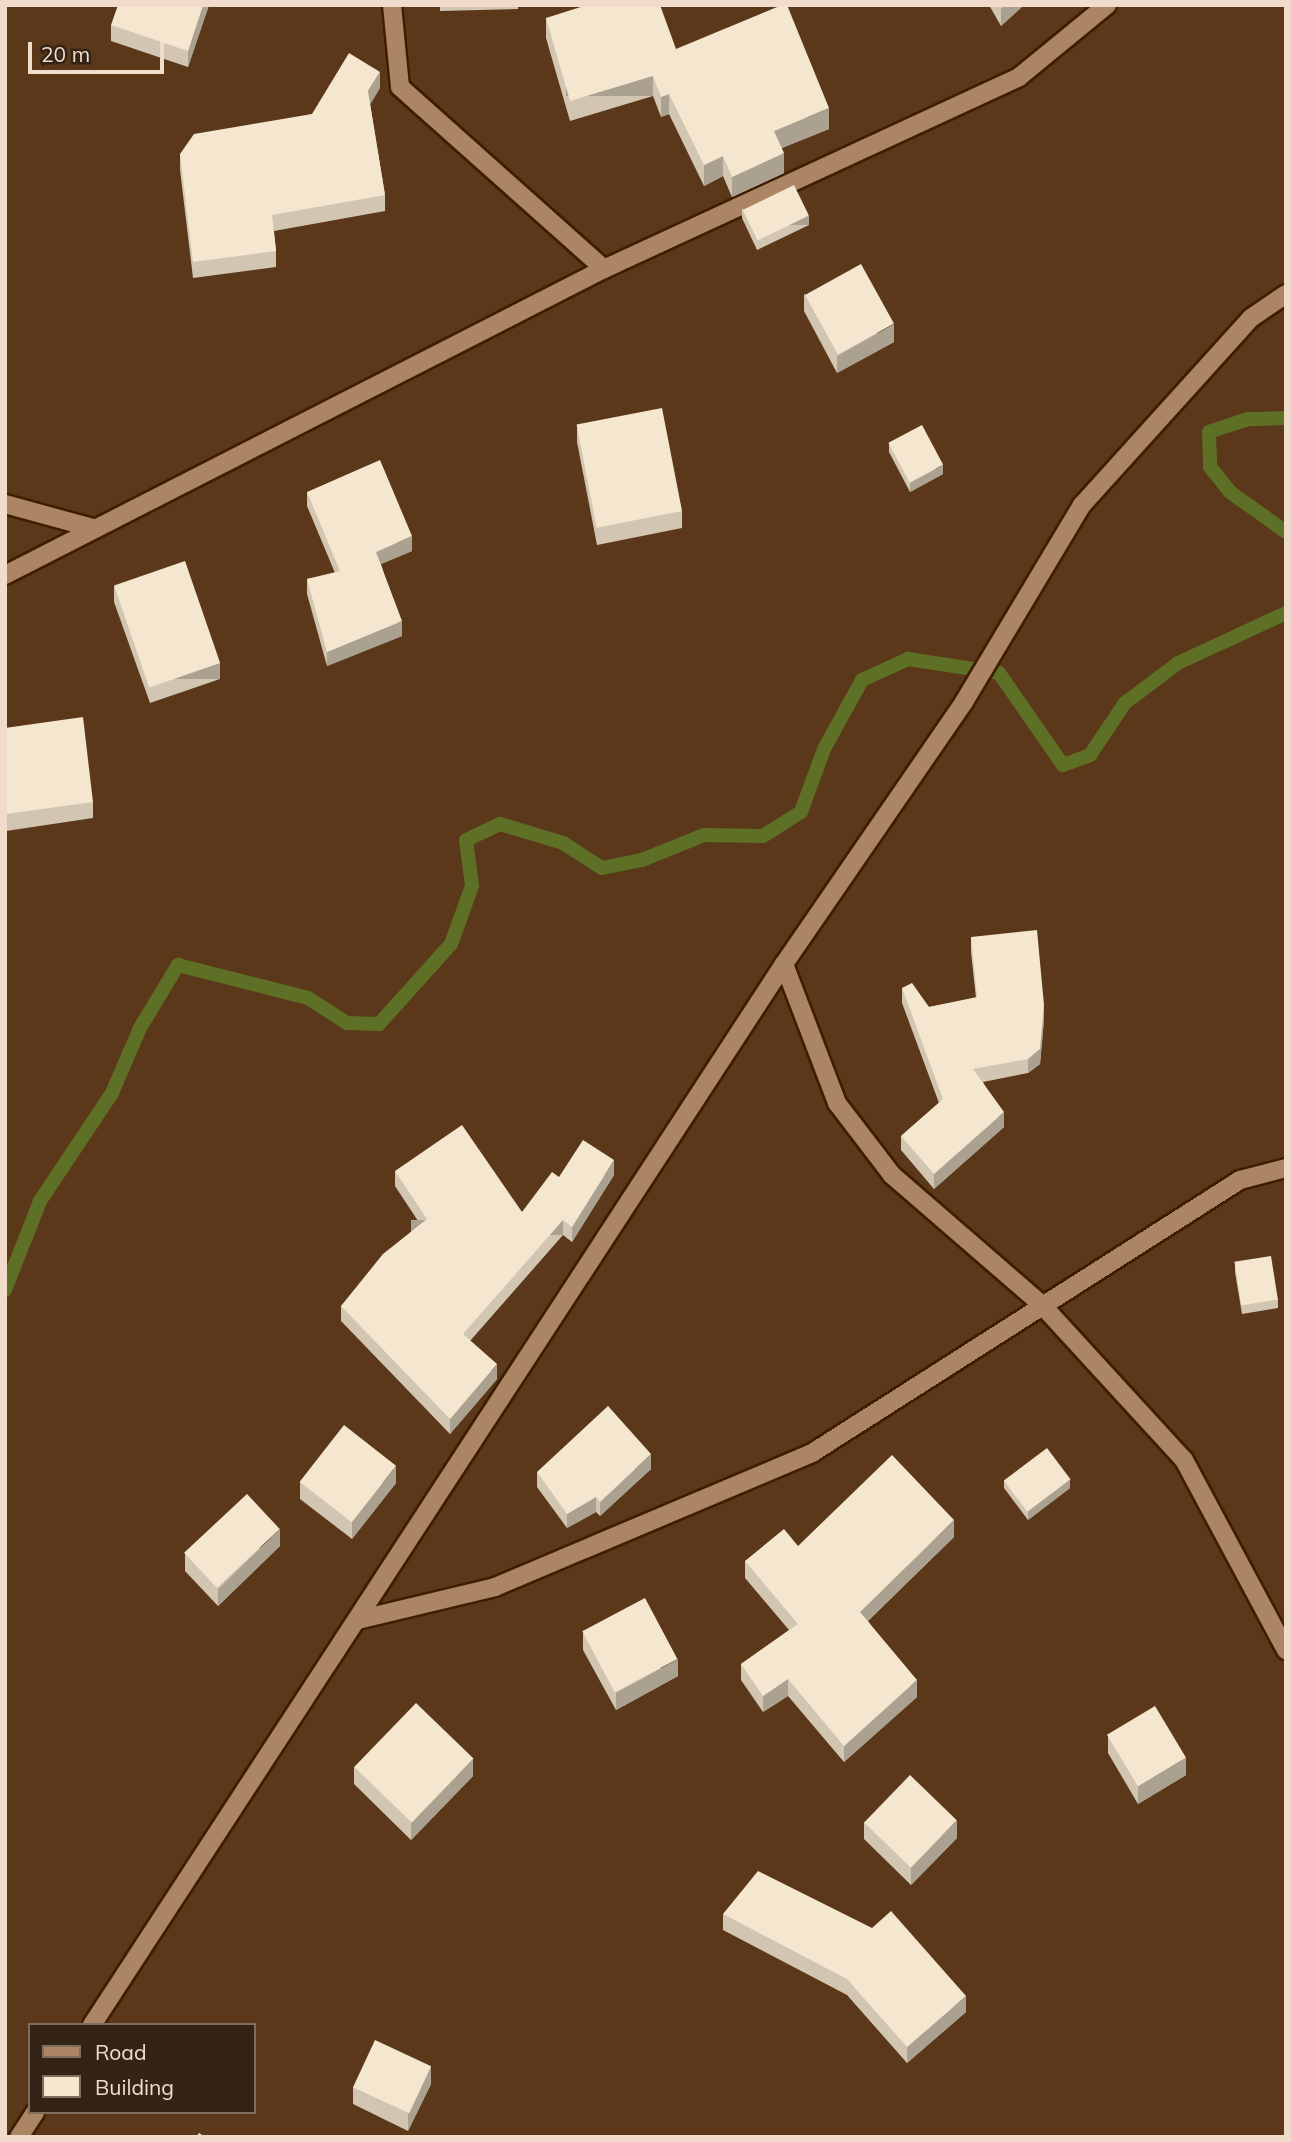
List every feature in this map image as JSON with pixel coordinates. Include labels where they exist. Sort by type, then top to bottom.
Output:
[{"type":"street","points":[[392,5],[400,87],[604,269]]},
{"type":"street","points":[[5,575],[604,269],[1019,77],[1107,5]]},
{"type":"street","points":[[93,2023],[784,964],[964,702],[1082,505],[1251,318],[1286,294]]},
{"type":"street","points":[[5,505],[93,528]]},
{"type":"street","points":[[784,964],[836,1103],[892,1175],[1042,1305],[1184,1460],[1286,1650]]},
{"type":"street","points":[[358,1620],[495,1587],[812,1453],[1240,1180],[1286,1168]]},
{"type":"street","points":[[19,2137],[34,2114]]},
{"type":"building","points":[[118,5],[203,5],[188,51],[111,25]]},
{"type":"building","points":[[587,5],[660,5],[676,49],[787,5],[829,108],[774,131],[784,153],[732,177],[723,156],[704,165],[669,94],[661,97],[653,76],[570,101],[546,18]]},
{"type":"building","points":[[349,53],[380,72],[368,91],[385,195],[272,215],[276,251],[193,262],[180,154],[194,134],[312,114]]},
{"type":"building","points":[[794,185],[809,216],[758,241],[743,210]]},
{"type":"building","points":[[861,264],[894,323],[838,355],[805,295]]},
{"type":"building","points":[[662,408],[682,511],[597,528],[577,425]]},
{"type":"building","points":[[922,425],[943,465],[910,483],[888,443]]},
{"type":"building","points":[[380,460],[412,536],[376,552],[402,621],[327,652],[307,579],[340,571],[307,492]]},
{"type":"building","points":[[185,561],[220,663],[149,688],[114,585]]},
{"type":"building","points":[[83,717],[93,802],[6,814],[5,728]]},
{"type":"building","points":[[1037,930],[1044,1005],[1040,1049],[1028,1059],[973,1069],[1004,1112],[934,1174],[901,1136],[943,1099],[902,988],[912,983],[929,1007],[977,997],[971,937]]},
{"type":"building","points":[[462,1125],[522,1212],[552,1172],[559,1177],[583,1140],[614,1160],[572,1227],[563,1220],[463,1334],[497,1364],[450,1419],[341,1306],[383,1254],[427,1219],[395,1171]]},
{"type":"building","points":[[1271,1256],[1278,1299],[1241,1305],[1234,1262]]},
{"type":"building","points":[[608,1406],[651,1454],[600,1502],[596,1497],[567,1514],[537,1472]]},
{"type":"building","points":[[344,1425],[396,1466],[352,1522],[300,1482]]},
{"type":"building","points":[[1047,1448],[1070,1479],[1027,1512],[1004,1480]]},
{"type":"building","points":[[892,1455],[954,1520],[860,1612],[917,1680],[844,1746],[788,1679],[763,1696],[741,1664],[798,1624],[745,1561],[784,1529],[798,1546]]},
{"type":"building","points":[[247,1494],[280,1529],[217,1588],[184,1553]]},
{"type":"building","points":[[645,1598],[677,1659],[615,1692],[582,1631]]},
{"type":"building","points":[[416,1703],[474,1759],[412,1823],[354,1767]]},
{"type":"building","points":[[1155,1706],[1186,1757],[1138,1786],[1107,1735]]},
{"type":"building","points":[[910,1775],[957,1820],[911,1868],[864,1822]]},
{"type":"building","points":[[758,1871],[872,1928],[891,1911],[966,1996],[907,2047],[847,1979],[723,1914]]},
{"type":"building","points":[[375,2040],[431,2066],[409,2113],[353,2087]]},
{"type":"waterway","points":[[1286,418],[1248,419],[1209,432],[1210,467],[1230,492],[1286,532]]},
{"type":"waterway","points":[[5,1290],[40,1201],[112,1093],[140,1028],[178,965],[308,998],[347,1023],[379,1024],[451,944],[472,886],[466,840],[500,824],[563,843],[602,868],[642,860],[704,835],[763,836],[801,812],[824,749],[862,680],[908,659],[999,673],[1063,765],[1090,755],[1125,703],[1178,663],[1286,613]]}]
